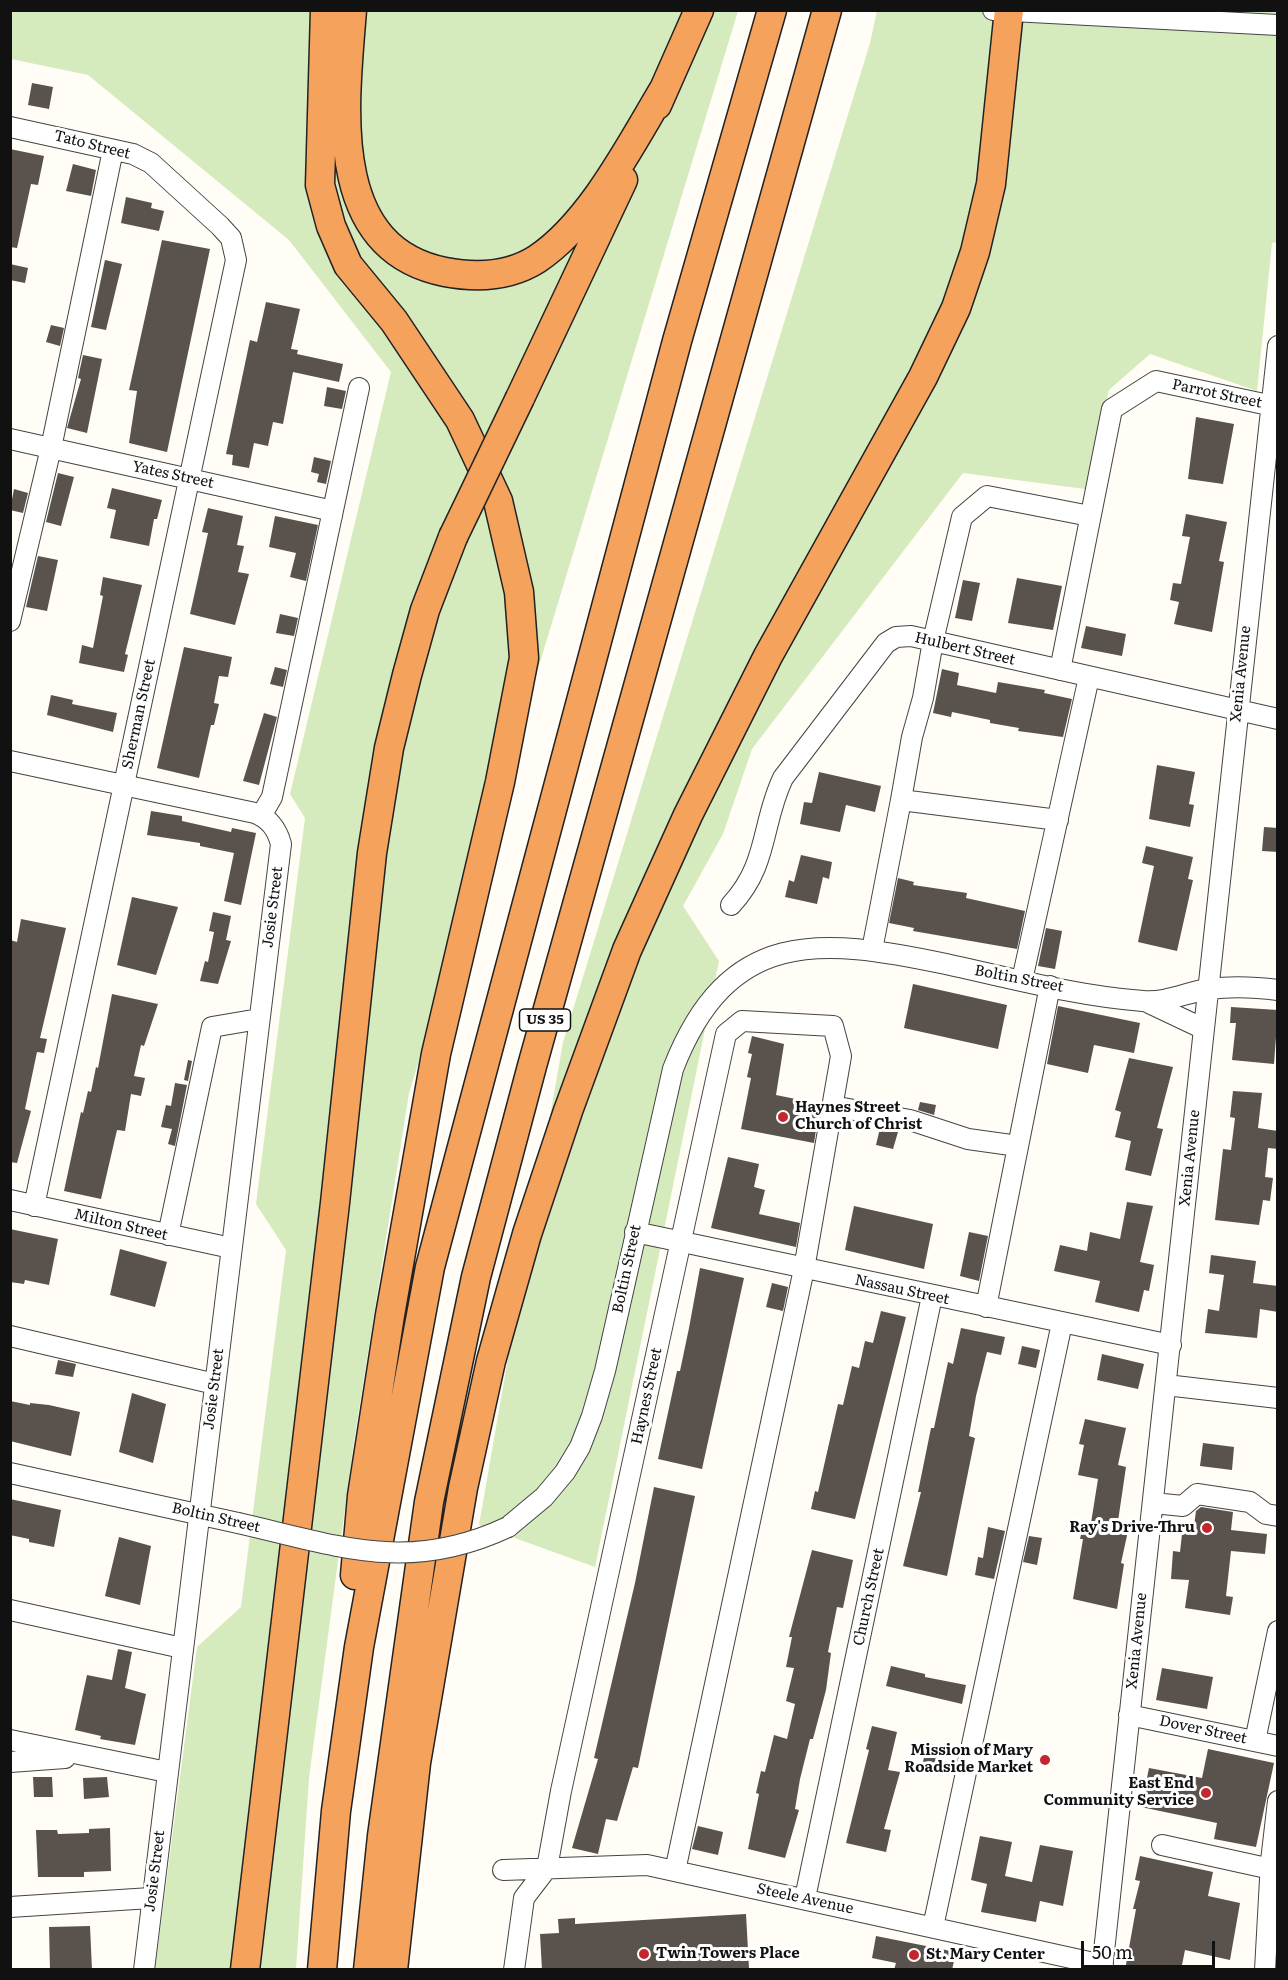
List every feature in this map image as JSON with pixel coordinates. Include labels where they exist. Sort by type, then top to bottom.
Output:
[{"type":"highway","points":[[325,10],[320,185],[331,226],[348,265],[394,321],[460,420],[498,501],[519,592],[524,658],[500,782],[436,1054],[390,1315],[362,1496],[336,1811]]},
{"type":"highway","points":[[352,10],[346,127],[350,169],[360,204],[376,231],[405,257],[434,270],[471,277],[507,273],[537,259],[574,225],[605,187],[664,89]]},
{"type":"highway","points":[[245,1970],[336,1192],[372,853],[389,748],[425,610],[453,537],[520,398],[699,10]]},
{"type":"highway","name":"US 35","points":[[322,1970],[336,1811],[359,1647],[430,1267],[674,353],[772,10]]},
{"type":"highway","name":"US 35","points":[[368,1970],[382,1836],[429,1502],[476,1277],[535,1054],[827,10]]},
{"type":"highway","points":[[393,1970],[416,1763],[461,1499],[491,1361],[527,1234],[568,1111],[627,950],[688,815],[768,656],[923,377],[956,308],[975,252],[991,184],[1009,11]]},
{"type":"street","points":[[993,10],[1278,25]]},
{"type":"street","name":"Tato Street","points":[[10,127],[133,154],[151,163],[220,226]]},
{"type":"street","points":[[10,621],[51,448],[113,150]]},
{"type":"street","name":"Sherman Street","points":[[34,1206],[236,260],[231,238],[220,226]]},
{"type":"street","name":"Xenia Avenue","points":[[1102,1967],[1238,710],[1274,407],[1278,346]]},
{"type":"street","name":"Parrot Street","points":[[1090,516],[1112,409],[1156,381],[1274,407]]},
{"type":"street","points":[[10,761],[124,784],[261,816],[272,797],[359,388]]},
{"type":"street","name":"Yates Street","points":[[10,439],[324,509],[330,511],[332,516]]},
{"type":"street","points":[[872,950],[933,641],[963,517],[987,496],[1090,516],[1060,670]]},
{"type":"street","name":"Hulbert Street","points":[[731,905],[752,877],[761,859],[775,794],[783,778],[818,729],[886,643],[897,637],[910,636],[1278,719]]},
{"type":"street","points":[[1022,980],[1089,677]]},
{"type":"street","points":[[901,800],[1058,820]]},
{"type":"street","name":"Josie Street","points":[[144,1970],[281,844],[277,832],[261,816]]},
{"type":"street","name":"Boltin Street","points":[[10,1473],[342,1547],[400,1554],[453,1548],[508,1527],[544,1497],[565,1472],[580,1447],[605,1371],[673,1069],[685,1039],[701,1012],[719,989],[740,972],[765,959],[792,950],[818,946],[872,950],[1050,986],[1144,1001],[1179,998],[1208,989],[1252,987],[1278,990]]},
{"type":"street","points":[[986,1307],[1050,986]]},
{"type":"street","points":[[1144,1001],[1204,1029]]},
{"type":"street","points":[[168,1235],[212,1027],[260,1018]]},
{"type":"street","name":"Haynes Street","points":[[547,1868],[563,1780],[726,1034],[742,1021],[833,1026],[841,1056],[832,1106]]},
{"type":"street","points":[[675,1871],[804,1269],[832,1106],[910,1119],[968,1139],[1018,1146]]},
{"type":"street","name":"Milton Street","points":[[10,1200],[231,1248]]},
{"type":"street","name":"Nassau Street","points":[[635,1232],[1171,1345]]},
{"type":"street","name":"Church Street","points":[[805,1898],[932,1296]]},
{"type":"street","points":[[933,1927],[1062,1323]]},
{"type":"street","points":[[10,1336],[215,1384]]},
{"type":"street","points":[[1166,1384],[1278,1398]]},
{"type":"street","points":[[1153,1503],[1183,1506],[1197,1494],[1250,1502],[1266,1514],[1278,1516]]},
{"type":"street","points":[[10,1610],[182,1648]]},
{"type":"street","points":[[1255,1741],[1278,1631]]},
{"type":"street","name":"Dover Street","points":[[1129,1715],[1278,1746]]},
{"type":"street","points":[[10,1740],[167,1772]]},
{"type":"street","points":[[10,1762],[87,1757]]},
{"type":"street","points":[[1265,1970],[1278,1801]]},
{"type":"street","points":[[1162,1845],[1273,1879]]},
{"type":"street","name":"Steele Avenue","points":[[503,1870],[647,1865],[805,1898],[1102,1967]]},
{"type":"street","points":[[514,1970],[524,1898],[547,1868]]},
{"type":"street","points":[[10,1907],[151,1898]]},
{"type":"green space","points":[[13,11],[738,11],[409,1093],[354,1441],[309,1778],[296,1969],[155,1969],[197,1647],[241,1607],[286,1250],[256,1204],[305,818],[290,794],[391,372],[289,240],[88,75],[11,59]]},
{"type":"green space","points":[[877,11],[1277,11],[1277,242],[1272,243],[1257,391],[1150,354],[1109,390],[1085,489],[963,473],[752,749],[723,834],[683,906],[719,961],[595,1567],[479,1525],[563,1042],[870,43]]},
{"type":"building","points":[[32,83],[53,87],[49,109],[28,105]]},
{"type":"building","points":[[10,149],[44,156],[38,185],[31,184],[17,248],[10,247]]},
{"type":"building","points":[[73,164],[96,170],[91,196],[66,191]]},
{"type":"building","points":[[126,197],[152,203],[151,208],[164,211],[159,231],[121,223]]},
{"type":"building","points":[[162,240],[210,249],[167,452],[129,443],[137,391],[129,390]]},
{"type":"building","points":[[105,260],[122,264],[106,330],[91,327]]},
{"type":"building","points":[[10,264],[28,268],[25,283],[10,280]]},
{"type":"building","points":[[266,302],[300,309],[291,349],[298,350],[297,354],[343,364],[339,382],[293,372],[283,424],[273,422],[268,446],[254,443],[249,468],[232,465],[233,455],[226,454],[250,340],[257,342]]},
{"type":"building","points":[[51,325],[64,328],[60,346],[46,342]]},
{"type":"building","points":[[83,355],[102,359],[87,433],[67,428],[81,379],[78,378]]},
{"type":"building","points":[[327,387],[346,391],[342,409],[324,406]]},
{"type":"building","points":[[1196,417],[1234,424],[1223,484],[1188,479]]},
{"type":"building","points":[[314,457],[331,461],[326,484],[317,482],[319,474],[311,472]]},
{"type":"building","points":[[58,473],[74,477],[61,526],[46,522]]},
{"type":"building","points":[[112,488],[162,500],[157,519],[154,519],[149,546],[110,538],[116,510],[107,508]]},
{"type":"building","points":[[14,489],[28,493],[23,513],[10,510]]},
{"type":"building","points":[[208,508],[243,516],[237,545],[244,546],[238,572],[249,574],[235,625],[190,614],[208,533],[202,532]]},
{"type":"building","points":[[1186,514],[1227,522],[1219,561],[1224,562],[1212,632],[1174,624],[1179,602],[1170,600],[1173,583],[1181,584],[1190,537],[1182,536]]},
{"type":"building","points":[[275,516],[318,525],[306,581],[290,577],[296,553],[269,547]]},
{"type":"building","points":[[38,556],[58,560],[47,611],[26,607]]},
{"type":"building","points":[[103,577],[142,585],[125,654],[128,655],[124,672],[79,663],[82,645],[93,648],[103,596],[100,595]]},
{"type":"building","points":[[1017,578],[1062,586],[1053,630],[1008,623]]},
{"type":"building","points":[[963,580],[980,583],[972,621],[955,618]]},
{"type":"building","points":[[280,614],[298,618],[294,636],[276,633]]},
{"type":"building","points":[[1086,626],[1126,634],[1122,656],[1081,648]]},
{"type":"building","points":[[184,647],[232,657],[228,677],[219,676],[214,703],[219,704],[214,725],[211,725],[199,778],[157,768]]},
{"type":"building","points":[[275,667],[287,670],[283,687],[270,684]]},
{"type":"building","points":[[942,669],[959,673],[957,685],[996,693],[998,682],[1045,690],[1044,693],[1072,699],[1063,737],[1018,731],[1019,728],[990,723],[990,720],[952,712],[951,717],[933,713]]},
{"type":"building","points":[[51,695],[73,700],[72,704],[117,713],[113,732],[47,715]]},
{"type":"building","points":[[264,713],[277,717],[259,785],[243,781]]},
{"type":"building","points":[[1157,765],[1195,772],[1189,804],[1194,805],[1190,827],[1149,819]]},
{"type":"building","points":[[819,772],[881,786],[875,812],[846,805],[840,832],[800,824],[804,802],[812,803]]},
{"type":"building","points":[[151,811],[182,816],[182,821],[231,832],[232,828],[256,833],[241,905],[224,901],[234,853],[200,846],[200,843],[147,835]]},
{"type":"building","points":[[1264,827],[1278,828],[1278,852],[1262,851]]},
{"type":"building","points":[[1146,846],[1193,857],[1188,879],[1193,880],[1177,951],[1138,942],[1154,866],[1142,863]]},
{"type":"building","points":[[801,855],[832,862],[829,879],[823,877],[817,904],[785,897],[789,880],[794,882]]},
{"type":"building","points":[[898,878],[914,882],[913,885],[967,893],[966,898],[1025,911],[1017,949],[913,931],[914,928],[889,923]]},
{"type":"building","points":[[132,897],[178,907],[156,975],[117,965]]},
{"type":"building","points":[[213,912],[231,916],[226,940],[231,941],[218,984],[200,981],[205,961],[208,962],[214,932],[209,931]]},
{"type":"building","points":[[21,919],[66,928],[40,1038],[47,1039],[44,1053],[37,1052],[25,1109],[31,1111],[17,1163],[10,1162],[10,940],[17,942]]},
{"type":"building","points":[[1046,928],[1062,931],[1055,969],[1038,966]]},
{"type":"building","points":[[913,984],[1007,1005],[998,1049],[904,1028]]},
{"type":"building","points":[[112,994],[158,1004],[144,1046],[141,1045],[134,1076],[145,1078],[141,1096],[131,1094],[125,1131],[117,1130],[101,1199],[64,1191],[81,1112],[83,1113],[88,1091],[91,1092],[96,1067],[98,1068]]},
{"type":"building","points":[[1058,1006],[1140,1023],[1134,1053],[1094,1045],[1088,1073],[1047,1064]]},
{"type":"building","points":[[1231,1007],[1278,1010],[1274,1064],[1232,1060],[1236,1023],[1230,1023]]},
{"type":"building","name":"Haynes Street Church of Christ","points":[[752,1036],[784,1044],[776,1095],[820,1104],[814,1143],[741,1129],[751,1078],[747,1077],[752,1054],[748,1053]]},
{"type":"building","points":[[1129,1058],[1173,1067],[1157,1128],[1163,1129],[1151,1176],[1125,1170],[1131,1141],[1115,1137],[1121,1112],[1115,1110]]},
{"type":"building","points":[[188,1060],[192,1061],[188,1081],[184,1080]]},
{"type":"building","points":[[175,1083],[187,1085],[175,1146],[168,1144],[172,1129],[161,1127],[166,1105],[171,1106]]},
{"type":"building","points":[[1233,1091],[1262,1093],[1258,1128],[1278,1131],[1278,1149],[1268,1148],[1265,1177],[1273,1178],[1270,1201],[1263,1200],[1259,1225],[1215,1220],[1223,1149],[1231,1150],[1235,1118],[1230,1117]]},
{"type":"building","points":[[920,1102],[936,1105],[934,1115],[918,1110]]},
{"type":"building","points":[[880,1128],[898,1132],[893,1149],[876,1145]]},
{"type":"building","points":[[728,1157],[759,1164],[754,1187],[765,1190],[759,1214],[800,1223],[796,1247],[711,1228]]},
{"type":"building","points":[[1127,1202],[1153,1206],[1140,1262],[1154,1265],[1149,1291],[1144,1290],[1139,1312],[1095,1302],[1100,1281],[1054,1271],[1060,1245],[1087,1251],[1090,1232],[1120,1239]]},
{"type":"building","points":[[854,1206],[933,1224],[924,1269],[845,1250]]},
{"type":"building","points":[[10,1229],[58,1239],[49,1285],[25,1280],[24,1284],[10,1282]]},
{"type":"building","points":[[969,1232],[988,1236],[979,1281],[960,1276]]},
{"type":"building","points":[[120,1249],[167,1262],[155,1307],[110,1295]]},
{"type":"building","points":[[1211,1255],[1256,1261],[1253,1283],[1278,1286],[1278,1312],[1260,1309],[1257,1338],[1205,1333],[1208,1309],[1219,1311],[1224,1275],[1209,1273]]},
{"type":"building","points":[[700,1268],[744,1278],[702,1469],[658,1459],[677,1371],[680,1371]]},
{"type":"building","points":[[772,1283],[788,1287],[783,1311],[766,1307]]},
{"type":"building","points":[[881,1311],[906,1317],[855,1519],[811,1509],[815,1491],[818,1492],[838,1404],[843,1405],[852,1366],[859,1368],[865,1341],[873,1343]]},
{"type":"building","points":[[961,1328],[1005,1337],[1001,1355],[987,1352],[976,1396],[969,1436],[975,1438],[947,1576],[903,1566],[921,1492],[918,1492],[931,1428],[934,1428],[948,1362],[953,1364]]},
{"type":"building","points":[[1022,1346],[1040,1350],[1036,1368],[1018,1364]]},
{"type":"building","points":[[1102,1354],[1144,1364],[1138,1389],[1097,1380]]},
{"type":"building","points":[[58,1360],[76,1364],[73,1377],[55,1374]]},
{"type":"building","points":[[132,1393],[166,1404],[153,1463],[119,1452]]},
{"type":"building","points":[[10,1401],[30,1405],[30,1403],[49,1405],[80,1412],[71,1456],[10,1441]]},
{"type":"building","points":[[1085,1419],[1126,1428],[1118,1465],[1126,1467],[1117,1528],[1128,1531],[1121,1563],[1124,1564],[1117,1609],[1073,1599],[1083,1539],[1080,1539],[1084,1521],[1091,1523],[1098,1479],[1078,1475],[1084,1445],[1079,1444]]},
{"type":"building","points":[[1203,1443],[1234,1447],[1232,1470],[1200,1466]]},
{"type":"building","points":[[654,1487],[695,1496],[638,1768],[633,1767],[617,1821],[606,1819],[598,1854],[572,1848],[598,1759],[594,1758],[635,1583]]},
{"type":"building","points":[[10,1499],[61,1510],[54,1547],[10,1535]]},
{"type":"building","points":[[1201,1507],[1233,1512],[1231,1530],[1267,1534],[1265,1554],[1231,1551],[1226,1596],[1233,1597],[1230,1615],[1185,1608],[1189,1580],[1171,1579],[1173,1551],[1180,1552],[1183,1525],[1194,1526],[1196,1511]]},
{"type":"building","points":[[988,1527],[1005,1531],[994,1579],[975,1575],[978,1557],[983,1558]]},
{"type":"building","points":[[1029,1536],[1042,1538],[1037,1565],[1023,1562]]},
{"type":"building","points":[[119,1537],[151,1546],[140,1605],[105,1596]]},
{"type":"building","points":[[812,1550],[853,1560],[843,1608],[837,1607],[828,1652],[831,1653],[826,1690],[800,1779],[795,1809],[799,1810],[785,1858],[748,1849],[759,1794],[756,1793],[761,1771],[765,1772],[774,1735],[787,1739],[795,1704],[786,1701],[794,1668],[786,1667],[792,1637],[789,1637]]},
{"type":"building","points":[[118,1649],[132,1652],[125,1688],[146,1694],[135,1745],[100,1739],[101,1736],[75,1730],[87,1675],[112,1680]]},
{"type":"building","points":[[891,1666],[925,1674],[925,1677],[966,1685],[962,1704],[886,1686]]},
{"type":"building","points":[[1162,1668],[1213,1677],[1207,1709],[1156,1700]]},
{"type":"building","points":[[872,1726],[897,1732],[888,1770],[900,1772],[884,1829],[891,1830],[886,1852],[846,1843],[869,1750],[866,1749]]},
{"type":"building","points":[[927,1743],[946,1747],[942,1766],[923,1762]]},
{"type":"building","name":"East End Community Service","points":[[1208,1749],[1274,1763],[1256,1847],[1214,1839],[1217,1823],[1141,1807],[1149,1768],[1202,1778]]},
{"type":"building","points":[[33,1777],[52,1777],[53,1797],[34,1797]]},
{"type":"building","points":[[107,1777],[109,1797],[84,1799],[83,1778]]},
{"type":"building","points":[[698,1826],[723,1832],[718,1855],[692,1849]]},
{"type":"building","points":[[110,1828],[111,1871],[84,1872],[84,1877],[38,1877],[36,1830],[57,1830],[58,1834],[89,1833],[89,1829]]},
{"type":"building","points":[[980,1836],[1012,1842],[1005,1876],[1032,1882],[1040,1845],[1073,1851],[1063,1906],[1040,1901],[1036,1922],[981,1912],[987,1884],[971,1880]]},
{"type":"building","points":[[1140,1856],[1213,1872],[1208,1896],[1240,1903],[1230,1960],[1185,1950],[1181,1970],[1125,1970],[1136,1909],[1133,1909],[1140,1881],[1135,1880]]},
{"type":"building","name":"Twin Towers Place","points":[[746,1914],[749,1968],[542,1970],[540,1934],[559,1933],[558,1919],[575,1918],[575,1924]]},
{"type":"building","points":[[90,1926],[92,1970],[50,1970],[49,1927]]},
{"type":"building","name":"St. Mary Center","points":[[876,1936],[956,1952],[952,1970],[894,1970],[896,1963],[872,1958]]},
{"type":"place","name":"Haynes Street Church of Christ","points":[[783,1117]]},
{"type":"place","name":"Ray's Drive-Thru","points":[[1207,1528]]},
{"type":"place","name":"Mission of Mary Roadside Market","points":[[1045,1760]]},
{"type":"place","name":"East End Community Service","points":[[1206,1793]]},
{"type":"place","name":"Twin Towers Place","points":[[644,1954]]},
{"type":"place","name":"St. Mary Center","points":[[914,1955]]}]
